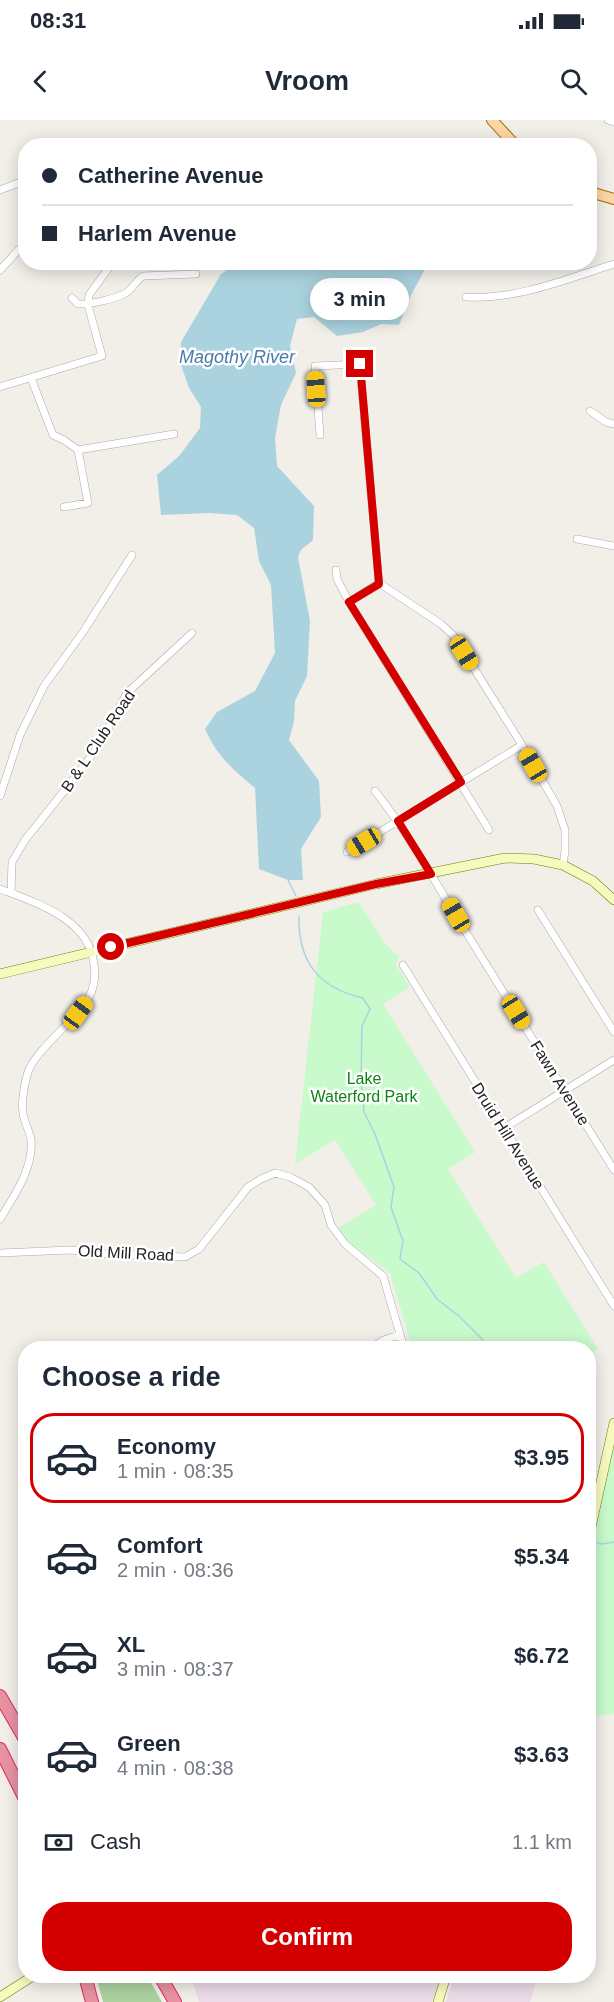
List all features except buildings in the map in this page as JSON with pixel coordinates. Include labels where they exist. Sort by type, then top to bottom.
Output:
[{"type":"highway","points":[[0,1696],[18,1727]]},
{"type":"highway","points":[[0,1749],[18,1785]]},
{"type":"highway","points":[[87,1983],[92,2002]]},
{"type":"highway","points":[[164,1983],[175,2002]]},
{"type":"main road","points":[[494,123],[508,138]]},
{"type":"main road","points":[[597,194],[614,199]]},
{"type":"street","points":[[608,120],[614,122]]},
{"type":"street","points":[[0,190],[18,183]]},
{"type":"street","points":[[0,270],[18,251]]},
{"type":"street","points":[[597,270],[614,264]]},
{"type":"street","points":[[0,387],[102,356],[88,305],[93,286],[106,270]]},
{"type":"street","points":[[466,297],[478,298],[532,291],[596,270]]},
{"type":"street","points":[[72,298],[78,304],[88,305],[129,291],[136,280],[143,276],[196,274]]},
{"type":"street","points":[[320,435],[315,366],[360,360],[379,584]]},
{"type":"street","points":[[31,378],[52,435],[78,450],[88,503],[64,507]]},
{"type":"street","points":[[590,411],[606,422],[614,424]]},
{"type":"street","points":[[78,450],[174,434]]},
{"type":"street","points":[[577,539],[614,546]]},
{"type":"street","points":[[0,796],[20,735],[44,686],[83,632],[132,555]]},
{"type":"street","points":[[336,570],[337,579],[349,602],[489,831]]},
{"type":"street","points":[[349,602],[379,584]]},
{"type":"street","points":[[379,584],[441,624],[453,635],[557,806],[565,830],[563,865]]},
{"type":"street","name":"B & L Club Road","points":[[11,893],[12,862],[25,840],[94,752],[127,693],[192,633]]},
{"type":"street","points":[[347,852],[522,745]]},
{"type":"street","name":"Fawn Avenue","points":[[375,791],[398,821],[614,1170]]},
{"type":"street","points":[[0,974],[376,884],[505,858],[534,859],[563,865],[593,881],[614,900]]},
{"type":"street","points":[[0,889],[46,908],[79,928],[93,951],[96,979],[91,995],[78,1013],[30,1065],[22,1092],[23,1113],[30,1139],[29,1160],[18,1188],[0,1219]]},
{"type":"street","points":[[538,910],[614,1032]]},
{"type":"street","name":"Druid Hill Avenue","points":[[403,965],[614,1306]]},
{"type":"street","points":[[504,1128],[614,1060]]},
{"type":"street","name":"Old Mill Road","points":[[0,1253],[70,1250],[185,1257],[199,1249],[248,1187],[275,1173],[290,1177],[309,1187],[325,1205],[331,1225],[345,1244],[383,1276],[401,1341]]},
{"type":"street","points":[[382,1341],[399,1335]]},
{"type":"street","points":[[596,1505],[614,1423]]},
{"type":"street","points":[[0,1997],[22,1983]]},
{"type":"street","points":[[438,2002],[444,1983]]},
{"type":"shaded area","points":[[193,1983],[439,1983],[432,2002],[199,2002]]},
{"type":"shaded area","points":[[452,1983],[536,1983],[530,2002],[446,2002]]},
{"type":"green space","name":"Lake Waterford Park","points":[[359,902],[385,944],[399,956],[396,965],[410,987],[383,1004],[475,1152],[448,1169],[516,1278],[544,1262],[593,1341],[410,1341],[390,1273],[341,1236],[336,1229],[376,1205],[335,1140],[295,1164],[323,912]]},
{"type":"green space","points":[[614,1441],[614,1714],[596,1716],[596,1526]]},
{"type":"green space","points":[[98,1983],[151,1983],[162,2002],[103,2002]]},
{"type":"water","name":"Magothy River","points":[[227,270],[424,270],[399,325],[381,324],[363,332],[337,336],[314,317],[297,319],[290,346],[296,373],[281,405],[275,438],[277,466],[314,506],[313,540],[301,550],[298,557],[310,621],[307,676],[295,701],[294,721],[289,740],[319,781],[321,817],[301,849],[303,880],[288,880],[259,869],[255,788],[226,762],[205,729],[217,712],[255,691],[275,653],[271,585],[259,561],[254,528],[237,515],[209,513],[161,515],[157,475],[180,455],[200,428],[201,407],[189,388],[180,362],[181,342],[221,274]]},
{"type":"waterway","name":"Magothy River","points":[[288,880],[296,896]]},
{"type":"waterway","name":"Magothy River","points":[[299,916],[302,946],[314,970],[334,987],[363,998],[370,1009],[362,1026],[361,1079],[364,1112],[375,1134],[394,1187],[391,1207],[403,1241],[400,1259],[419,1273],[437,1299],[459,1316],[483,1341]]},
{"type":"waterway","name":"Magothy River","points":[[596,1542],[614,1542]]},
{"type":"route","points":[[111,947],[376,884],[431,874],[398,821],[461,782],[349,602],[379,584],[360,364]]}]
